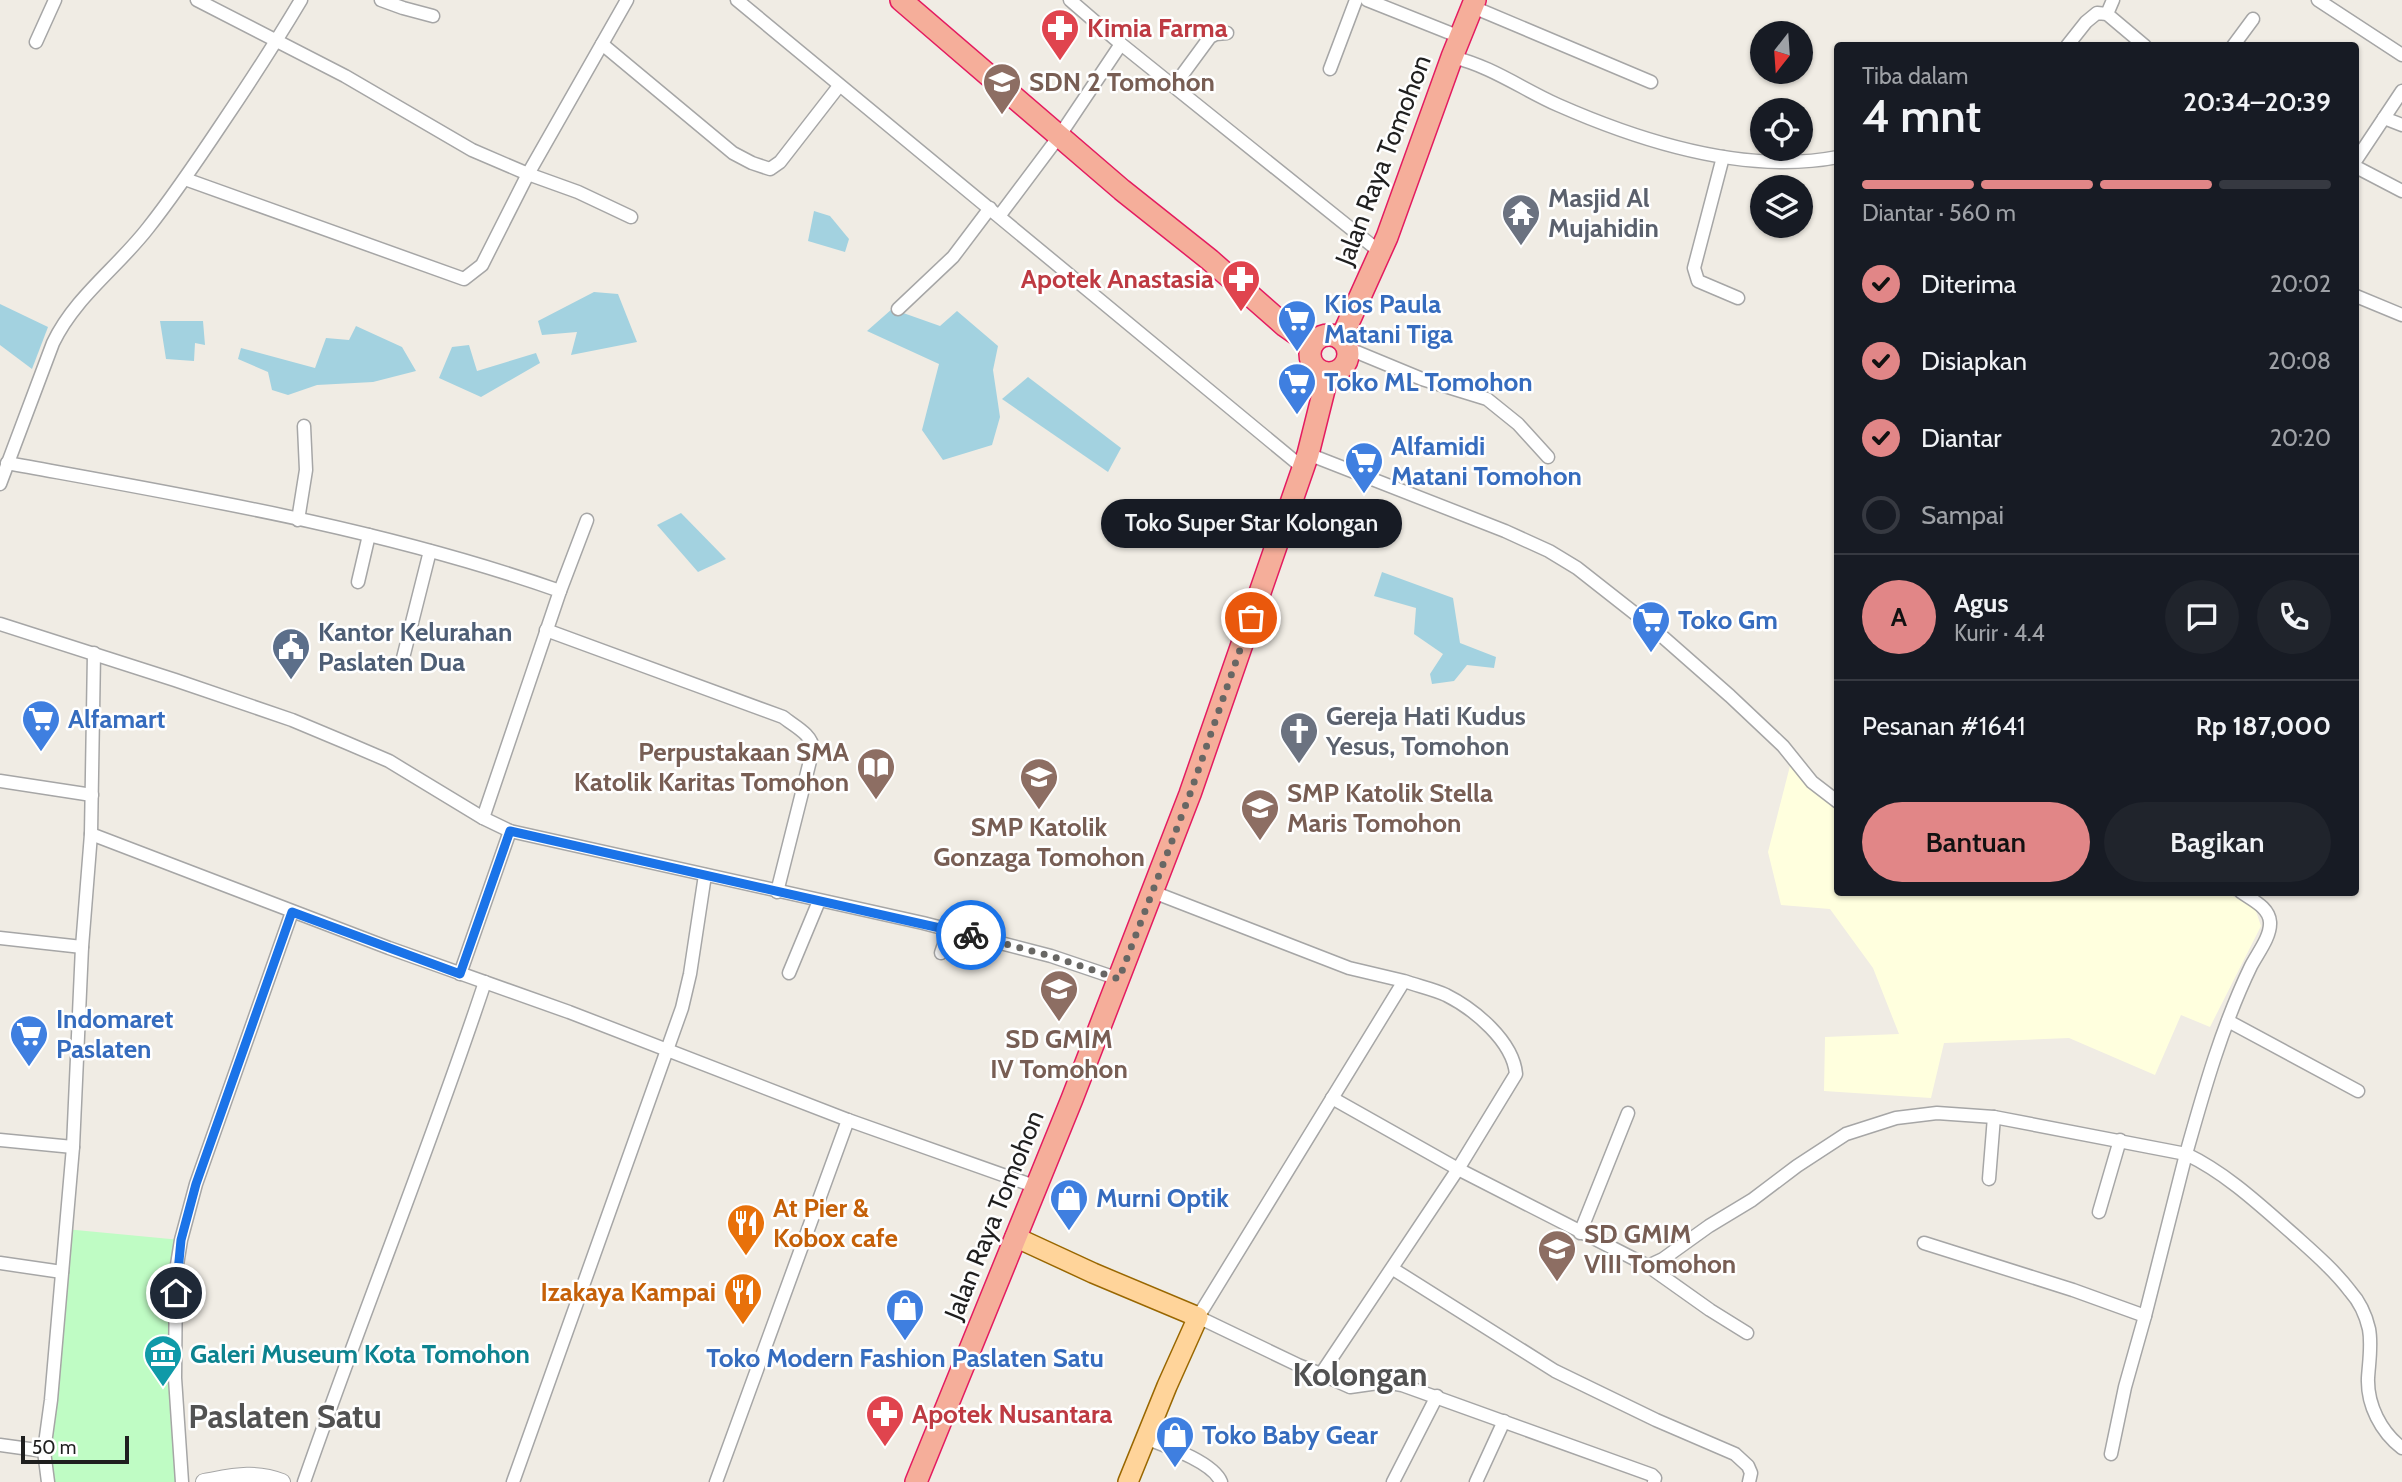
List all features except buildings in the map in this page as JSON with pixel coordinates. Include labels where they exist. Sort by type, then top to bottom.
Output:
[{"type":"highway","points":[[901,0],[1285,326],[1312,345]]},
{"type":"highway","name":"Jalan Raya Tomohon","points":[[916,1482],[1037,1187],[1190,794],[1306,461],[1328,374],[1339,371],[1346,364],[1344,343],[1474,4]]},
{"type":"highway","points":[[1328,374],[1318,370],[1311,361],[1312,345],[1325,335],[1344,343]]},
{"type":"main road","points":[[1015,1237],[1198,1317],[1128,1482]]},
{"type":"street","points":[[36,43],[55,0]]},
{"type":"street","points":[[197,0],[345,76],[472,150],[578,192],[631,217]]},
{"type":"street","points":[[1,481],[52,343],[63,322],[132,248],[185,179],[277,41],[301,0]]},
{"type":"street","points":[[381,0],[432,16]]},
{"type":"street","points":[[185,179],[464,279],[482,265],[528,174],[627,0]]},
{"type":"street","points":[[737,0],[1256,431],[1306,461],[1505,531],[1549,551],[1577,568],[1647,623],[1730,696],[1783,746],[1811,782],[1834,799]]},
{"type":"street","points":[[1070,0],[1380,252]]},
{"type":"street","points":[[1331,69],[1356,0]]},
{"type":"street","points":[[1367,0],[1456,47],[1476,63],[1557,105],[1636,137],[1723,157],[1810,162],[1834,158]]},
{"type":"street","points":[[2108,14],[2113,0]]},
{"type":"street","points":[[2318,0],[2402,55]]},
{"type":"street","points":[[1474,4],[1651,82]]},
{"type":"street","points":[[2070,42],[2097,13],[2108,14],[2140,42]]},
{"type":"street","points":[[2236,42],[2253,19]]},
{"type":"street","points":[[1174,86],[1210,37],[1227,33]]},
{"type":"street","points":[[602,44],[733,153],[770,169],[780,162],[839,86]]},
{"type":"street","points":[[898,309],[953,257],[995,212],[1060,135],[1121,44]]},
{"type":"street","points":[[2359,156],[2402,91]]},
{"type":"street","points":[[2385,118],[2402,125]]},
{"type":"street","points":[[1723,157],[1694,268],[1698,281],[1738,298]]},
{"type":"street","points":[[2359,169],[2402,191]]},
{"type":"street","points":[[2359,297],[2402,314]]},
{"type":"street","points":[[1344,343],[1422,379],[1487,399],[1518,424],[1548,457]]},
{"type":"street","points":[[298,520],[306,470],[304,426]]},
{"type":"street","points":[[7,463],[227,504],[369,535],[515,575],[560,591]]},
{"type":"street","points":[[483,818],[546,630],[587,520]]},
{"type":"street","points":[[358,582],[369,535]]},
{"type":"street","points":[[402,662],[430,551]]},
{"type":"street","points":[[0,624],[292,720],[389,761],[483,818],[510,831],[949,930],[1051,956],[1119,979]]},
{"type":"street","points":[[546,630],[783,717],[808,736],[813,743],[813,749],[778,892]]},
{"type":"street","points":[[48,1482],[44,1451],[73,1147],[82,947],[91,834],[94,653]]},
{"type":"street","points":[[0,781],[92,795]]},
{"type":"street","points":[[460,974],[510,831]]},
{"type":"street","points":[[91,834],[292,912],[667,1049],[848,1120],[1037,1187]]},
{"type":"street","points":[[513,1482],[687,992],[705,875]]},
{"type":"street","points":[[1153,892],[1349,968],[1404,981],[1445,995],[1466,1007],[1494,1033],[1510,1053],[1515,1066],[1516,1074],[1512,1082],[1458,1169],[1321,1374]]},
{"type":"street","points":[[2111,1454],[2124,1387],[2211,1066],[2250,969],[2269,931],[2270,922],[2266,911],[2246,896]]},
{"type":"street","points":[[789,973],[819,901]]},
{"type":"street","points":[[182,1482],[174,1378],[176,1271],[181,1240],[196,1184],[292,912]]},
{"type":"street","points":[[941,953],[949,930]]},
{"type":"street","points":[[0,938],[82,947]]},
{"type":"street","points":[[1404,981],[1198,1317],[1297,1365],[1350,1387],[1385,1382],[1437,1396],[1652,1475],[1654,1482]]},
{"type":"street","points":[[304,1482],[341,1375],[463,1050],[485,982]]},
{"type":"street","points":[[2228,1021],[2358,1091]]},
{"type":"street","points":[[1332,1098],[1458,1169],[1648,1266],[1747,1333]]},
{"type":"street","points":[[1580,1233],[1628,1113]]},
{"type":"street","points":[[1648,1266],[1663,1259],[1752,1200],[1846,1134],[1896,1118],[1937,1113],[1994,1117],[2186,1154],[2224,1176],[2327,1265],[2350,1291],[2360,1306],[2369,1330],[2368,1381],[2373,1406],[2382,1428],[2402,1448]]},
{"type":"street","points":[[1989,1179],[1994,1117]]},
{"type":"street","points":[[716,1482],[848,1120]]},
{"type":"street","points":[[0,1140],[73,1147]]},
{"type":"street","points":[[2099,1212],[2120,1140]]},
{"type":"street","points":[[1924,1243],[2145,1316]]},
{"type":"street","points":[[0,1263],[62,1272]]},
{"type":"street","points":[[1393,1269],[1555,1371],[1631,1409],[1735,1454],[1748,1466],[1751,1473],[1749,1482]]},
{"type":"street","points":[[1393,1482],[1437,1396]]},
{"type":"street","points":[[1476,1482],[1504,1422]]},
{"type":"street","points":[[1145,1438],[1199,1462],[1217,1473],[1221,1482]]},
{"type":"street","points":[[0,1445],[44,1451]]},
{"type":"street","points":[[204,1482],[265,1475],[282,1482]]},
{"type":"shaded area","points":[[1791,762],[1834,801],[1834,896],[2233,896],[2255,908],[2261,926],[2210,1027],[2181,1015],[2155,1075],[2069,1038],[1944,1043],[1931,1098],[1824,1091],[1825,1037],[1899,1034],[1873,968],[1830,909],[1781,905],[1768,852]]},
{"type":"green space","points":[[65,1229],[181,1240],[176,1271],[182,1482],[48,1482]]},
{"type":"water","points":[[814,211],[830,216],[849,239],[845,252],[808,241]]},
{"type":"water","points":[[594,292],[618,294],[637,342],[571,355],[577,332],[542,335],[538,321]]},
{"type":"water","points":[[0,304],[48,327],[32,369],[0,345]]},
{"type":"water","points":[[892,309],[940,326],[957,311],[998,346],[993,370],[1000,417],[992,445],[943,460],[922,430],[939,364],[867,331]]},
{"type":"water","points":[[160,321],[203,321],[205,345],[195,343],[194,361],[166,359]]},
{"type":"water","points":[[356,326],[402,347],[416,371],[373,382],[317,385],[288,395],[272,390],[268,372],[238,359],[241,348],[315,368],[326,338],[349,340]]},
{"type":"water","points":[[469,345],[477,371],[536,353],[540,363],[481,397],[439,378],[452,347]]},
{"type":"water","points":[[1028,377],[1121,448],[1108,472],[1002,399]]},
{"type":"water","points":[[681,513],[726,559],[698,572],[657,525]]},
{"type":"water","points":[[1382,572],[1453,598],[1460,643],[1496,657],[1494,668],[1467,665],[1454,681],[1432,684],[1430,674],[1443,654],[1414,634],[1416,608],[1374,596]]},
{"type":"way so far","points":[[971,935],[1051,956],[1119,979],[1190,794],[1251,618]]},
{"type":"place","name":"Kimia Farma","points":[[1060,62]]},
{"type":"place","name":"SDN 2 Tomohon","points":[[1002,116]]},
{"type":"place","name":"Masjid Al Mujahidin","points":[[1521,247]]},
{"type":"place","name":"Apotek Anastasia","points":[[1241,313]]},
{"type":"place","name":"Kios Paula Matani Tiga","points":[[1297,353]]},
{"type":"place","name":"Toko ML Tomohon","points":[[1297,416]]},
{"type":"place","name":"Alfamidi Matani Tomohon","points":[[1364,495]]},
{"type":"place","name":"Toko Super Star Kolongan","points":[[1251,618]]},
{"type":"place","name":"Toko Gm","points":[[1651,654]]},
{"type":"place","name":"Kantor Kelurahan Paslaten Dua","points":[[291,681]]},
{"type":"place","name":"Alfamart","points":[[41,753]]},
{"type":"place","name":"Gereja Hati Kudus Yesus, Tomohon","points":[[1299,765]]},
{"type":"place","name":"Perpustakaan SMA Katolik Karitas Tomohon","points":[[876,801]]},
{"type":"place","name":"SMP Katolik Gonzaga Tomohon","points":[[1039,811]]},
{"type":"place","name":"SMP Katolik Stella Maris Tomohon","points":[[1260,842]]},
{"type":"place","name":"SD GMIM IV Tomohon","points":[[1059,1023]]},
{"type":"place","name":"Indomaret Paslaten","points":[[29,1068]]},
{"type":"place","name":"Murni Optik","points":[[1069,1232]]},
{"type":"place","name":"At Pier & Kobox cafe","points":[[746,1257]]},
{"type":"place","name":"SD GMIM VIII Tomohon","points":[[1557,1283]]},
{"type":"place","name":"Izakaya Kampai","points":[[743,1326]]},
{"type":"place","name":"Toko Modern Fashion Paslaten Satu","points":[[905,1342]]},
{"type":"place","name":"Galeri Museum Kota Tomohon","points":[[163,1388]]},
{"type":"place","name":"Apotek Nusantara","points":[[885,1448]]},
{"type":"place","name":"Toko Baby Gear","points":[[1175,1469]]},
{"type":"district","name":"Kolongan","points":[[1360,1374]]},
{"type":"district","name":"Paslaten Satu","points":[[285,1416]]},
{"type":"route","points":[[176,1293],[181,1240],[196,1184],[292,912],[460,974],[510,831],[971,935]]}]
